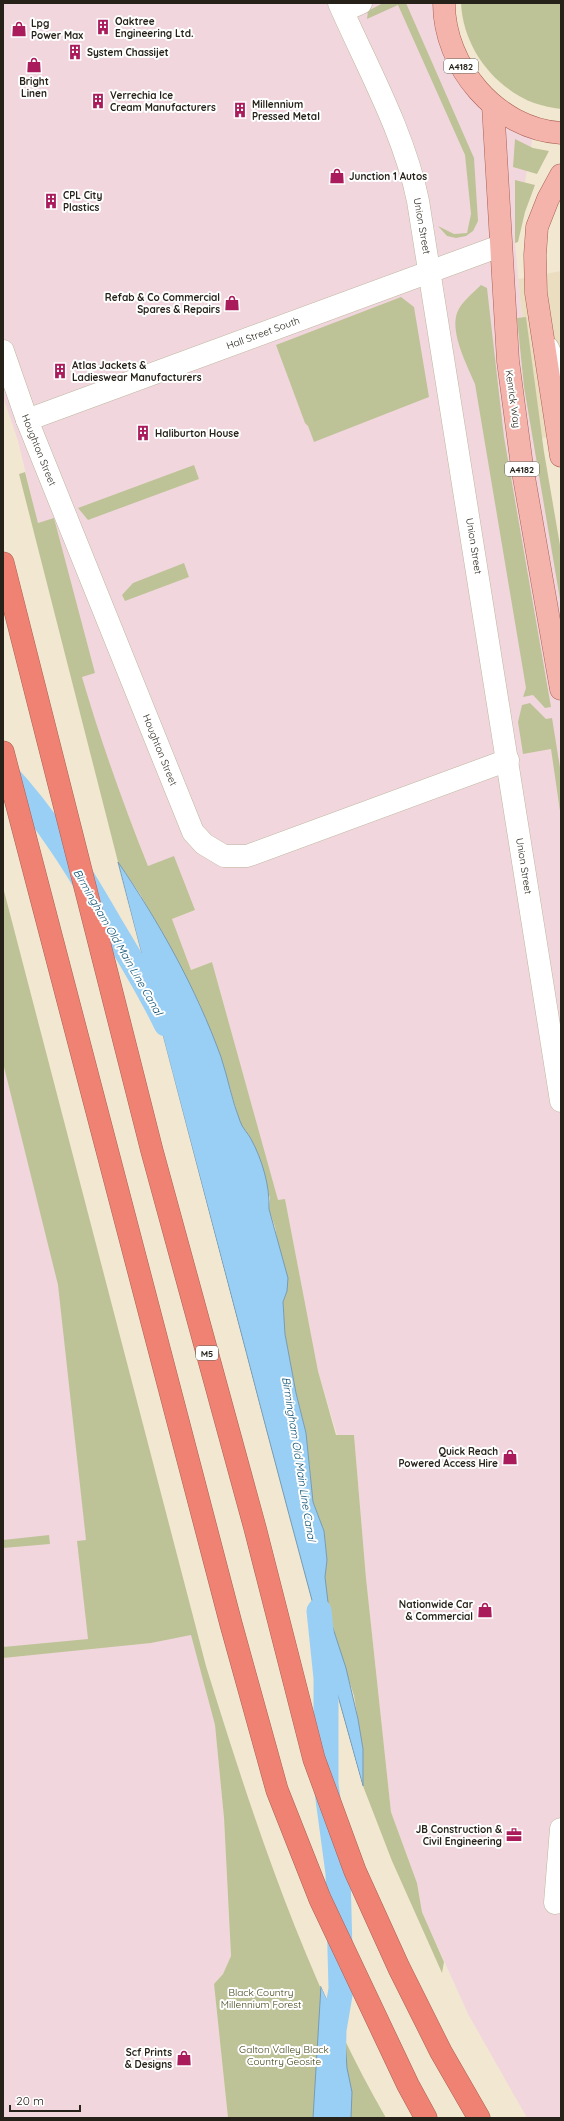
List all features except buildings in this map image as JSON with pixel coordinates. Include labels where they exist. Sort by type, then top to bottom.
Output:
[{"type":"highway","name":"M5","points":[[3,563],[152,1151],[255,1528],[314,1759],[355,1870],[399,1968],[441,2052],[479,2118]]},
{"type":"highway","points":[[3,752],[230,1624],[277,1790],[320,1899],[408,2085],[426,2118]]},
{"type":"main road","name":"A4182","points":[[440,8],[456,57],[468,79],[493,105],[509,116],[534,128],[561,134]]},
{"type":"main road","name":"Kenrick Way","points":[[493,105],[500,246],[508,361],[522,466],[561,689]]},
{"type":"main road","points":[[561,176],[548,199],[537,227],[535,255],[536,293],[561,456]]},
{"type":"street","name":"Union Street","points":[[348,6],[393,122],[415,185],[508,760],[561,1101]]},
{"type":"street","name":"Hall Street South","points":[[27,420],[500,246]]},
{"type":"street","points":[[542,334],[561,378]]},
{"type":"street","name":"Houghton Street","points":[[3,351],[27,420],[193,832],[204,844],[224,856],[247,856],[508,760]]},
{"type":"street","points":[[555,1903],[561,1829]]},
{"type":"shaded area","points":[[3,3],[444,3],[456,57],[534,128],[515,243],[522,318],[561,581],[561,2118],[527,2118],[468,2014],[422,1912],[417,1883],[391,1812],[366,1578],[354,1435],[337,1435],[318,1371],[285,1199],[278,1201],[212,962],[191,970],[172,919],[195,910],[148,866],[101,744],[38,524],[18,441],[3,397]]},
{"type":"shaded area","points":[[561,271],[561,436],[539,438],[518,279]]},
{"type":"shaded area","points":[[3,1063],[151,1643],[191,1634],[215,1725],[224,1818],[231,1956],[223,1974],[214,1984],[228,2118],[3,2118]]},
{"type":"green space","points":[[383,3],[406,3],[474,158],[478,221],[473,231],[466,236],[456,238],[447,236],[438,226],[454,234],[467,233],[471,214],[465,155],[398,5],[367,19],[368,11]]},
{"type":"green space","points":[[461,3],[561,3],[561,109],[537,104],[519,96],[493,76],[474,50],[467,35]]},
{"type":"green space","points":[[515,139],[533,148],[549,151],[537,174],[513,167]]},
{"type":"green space","points":[[515,180],[535,185],[525,212],[518,242],[515,243]]},
{"type":"green space","points":[[481,285],[487,288],[504,437],[551,707],[545,708],[533,695],[523,697],[526,688],[475,384],[460,349],[456,330],[455,321],[461,305]]},
{"type":"green space","points":[[401,297],[414,307],[429,397],[314,442],[308,426],[305,423],[276,345]]},
{"type":"green space","points":[[526,317],[544,452],[561,551],[561,605],[524,387],[517,318]]},
{"type":"green space","points":[[194,465],[199,479],[88,520],[78,508]]},
{"type":"green space","points":[[25,472],[38,523],[54,518],[95,673],[82,677],[121,796],[148,866],[174,856],[195,910],[172,919],[191,970],[212,962],[278,1200],[285,1199],[318,1371],[336,1435],[354,1435],[366,1578],[391,1812],[417,1883],[422,1912],[444,1962],[442,1973],[392,1861],[363,1786],[363,1749],[354,1696],[330,1619],[325,1577],[327,1560],[324,1531],[313,1502],[306,1433],[296,1393],[285,1334],[283,1302],[287,1291],[275,1227],[269,1209],[270,1198],[251,1139],[240,1123],[221,1057],[200,1005],[177,959],[140,894],[118,862],[19,474]]},
{"type":"green space","points":[[184,563],[189,577],[125,601],[122,595],[133,583]]},
{"type":"green space","points":[[530,703],[546,719],[552,718],[561,774],[561,818],[551,749],[523,754],[518,722],[522,705]]},
{"type":"green space","points":[[3,887],[206,1666],[263,1840],[306,1954],[330,2010],[386,2118],[228,2118],[214,1984],[223,1974],[231,1956],[224,1818],[215,1725],[191,1635],[151,1643],[3,1658],[3,1647],[88,1639],[77,1541],[86,1540],[58,1285],[3,1063]]},
{"type":"green space","points":[[49,1535],[50,1544],[3,1548],[3,1540]]},
{"type":"water","points":[[118,862],[148,908],[176,956],[200,1006],[221,1057],[241,1124],[255,1147],[267,1182],[269,1209],[288,1278],[287,1291],[283,1302],[285,1334],[296,1393],[306,1433],[313,1502],[324,1531],[327,1560],[325,1577],[330,1619],[346,1668],[358,1719],[363,1749],[363,1786],[277,1469]]},
{"type":"water","points":[[321,1986],[345,2039],[347,2068],[352,2092],[351,2118],[313,2118]]},
{"type":"pier","points":[[117,860],[311,1604],[363,1788],[361,1786],[309,1604],[263,1425],[175,1097]]},
{"type":"pier","points":[[320,1984],[323,1985],[347,2038],[347,2044]]},
{"type":"waterway","name":"Birmingham Old Main Line Canal","points":[[3,771],[34,807],[75,865],[140,974],[166,1024]]},
{"type":"waterway","name":"Birmingham Old Main Line Canal","points":[[319,1611],[326,1678],[326,1784],[338,1873],[341,1989],[334,2030],[332,2118]]},
{"type":"place","name":"Oaktree Engineering Ltd.","points":[[103,27]]},
{"type":"place","name":"Lpg Power Max","points":[[19,29]]},
{"type":"place","name":"System Chassijet","points":[[75,52]]},
{"type":"place","name":"Bright Linen","points":[[34,65]]},
{"type":"place","name":"Verrechia Ice Cream Manufacturers","points":[[98,101]]},
{"type":"place","name":"Millennium Pressed Metal","points":[[240,110]]},
{"type":"place","name":"Junction 1 Autos","points":[[337,176]]},
{"type":"place","name":"CPL City Plastics","points":[[51,201]]},
{"type":"place","name":"Refab & Co Commercial Spares & Repairs","points":[[232,303]]},
{"type":"place","name":"Atlas Jackets & Ladieswear Manufacturers","points":[[60,371]]},
{"type":"place","name":"Haliburton House","points":[[143,433]]},
{"type":"place","name":"Quick Reach Powered Access Hire","points":[[510,1457]]},
{"type":"place","name":"Nationwide Car & Commercial","points":[[485,1610]]},
{"type":"place","name":"JB Construction & Civil Engineering","points":[[514,1835]]},
{"type":"place","name":"Scf Prints & Designs","points":[[184,2058]]},
{"type":"park label","name":"Black Country Millennium Forest","points":[[261,1998]]},
{"type":"park label","name":"Galton Valley Black Country Geosite","points":[[284,2054]]}]
